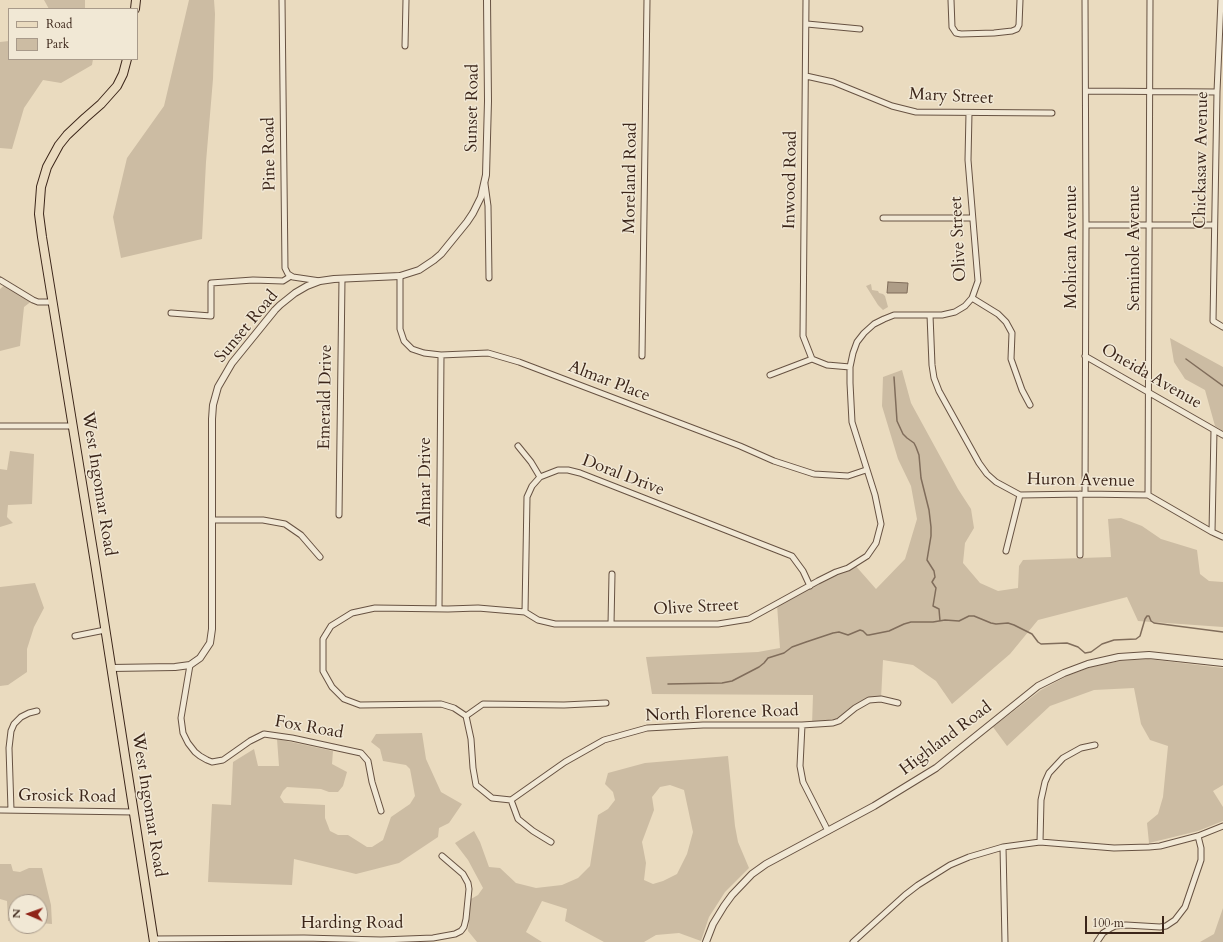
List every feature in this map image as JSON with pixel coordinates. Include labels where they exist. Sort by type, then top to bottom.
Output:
[{"type":"main road","name":"West Ingomar Road","points":[[127,60],[123,74],[117,86],[101,104],[63,140],[50,161],[40,194],[39,214],[154,940]]},
{"type":"street","name":"Pine Road","points":[[282,0],[285,264],[286,271],[291,276]]},
{"type":"street","points":[[405,46],[406,0]]},
{"type":"street","name":"Sunset Road","points":[[190,665],[200,658],[208,648],[212,637],[212,419],[213,405],[218,387],[232,363],[280,305],[301,289],[320,281],[400,276],[419,270],[434,260],[448,246],[467,222],[481,197],[485,182],[488,101],[488,0]]},
{"type":"street","name":"Moreland Road","points":[[642,356],[647,0]]},
{"type":"street","name":"Inwood Road","points":[[806,0],[807,24],[803,336],[812,359]]},
{"type":"street","points":[[951,0],[952,28],[956,33],[961,34],[1007,32],[1016,29],[1019,25],[1020,0]]},
{"type":"street","name":"Mohican Avenue","points":[[1080,555],[1086,356],[1085,0]]},
{"type":"street","name":"Seminole Avenue","points":[[1148,495],[1150,0]]},
{"type":"street","name":"Chickasaw Avenue","points":[[1221,0],[1217,92],[1213,321],[1223,327]]},
{"type":"street","points":[[807,24],[860,29]]},
{"type":"street","name":"Mary Street","points":[[806,76],[833,82],[892,106],[916,112],[1052,114]]},
{"type":"street","points":[[1086,91],[1217,92]]},
{"type":"street","name":"Olive Street","points":[[466,716],[454,708],[441,704],[360,705],[344,699],[332,687],[323,671],[324,639],[332,626],[352,613],[375,608],[478,608],[525,612],[538,620],[555,624],[718,624],[749,619],[836,572],[848,568],[867,556],[876,543],[881,524],[875,495],[852,422],[850,367],[853,353],[857,342],[874,324],[894,315],[942,315],[955,312],[965,306],[972,298],[978,281],[968,160],[969,113]]},
{"type":"street","points":[[485,182],[488,206],[489,278]]},
{"type":"street","points":[[883,218],[972,218]]},
{"type":"street","points":[[1086,225],[1214,225]]},
{"type":"street","points":[[291,276],[320,281]]},
{"type":"street","name":"Sunset Road","points":[[171,313],[211,316],[211,283],[253,280],[283,281],[291,276]]},
{"type":"street","name":"Almar Place","points":[[400,276],[400,329],[404,341],[412,349],[424,353],[441,355],[488,353],[519,362],[740,446],[785,465],[814,474],[848,476],[866,470]]},
{"type":"street","name":"Emerald Drive","points":[[339,515],[342,279]]},
{"type":"street","points":[[0,280],[33,300],[38,302],[53,302]]},
{"type":"street","points":[[972,298],[998,314],[1006,322],[1012,333],[1011,359],[1022,390],[1030,405]]},
{"type":"street","name":"Huron Avenue","points":[[930,315],[932,365],[934,378],[939,391],[969,446],[987,474],[996,482],[1020,495],[1148,495],[1223,537]]},
{"type":"street","name":"Almar Drive","points":[[439,608],[441,355]]},
{"type":"street","name":"Oneida Avenue","points":[[1086,356],[1223,435]]},
{"type":"street","points":[[770,375],[812,359],[828,365],[850,367]]},
{"type":"street","points":[[0,426],[73,426]]},
{"type":"street","points":[[1212,532],[1214,430]]},
{"type":"street","points":[[518,446],[531,462],[540,477],[532,486],[527,498],[525,612]]},
{"type":"street","name":"Doral Drive","points":[[540,477],[558,470],[568,470],[580,473],[792,556],[803,571],[810,586]]},
{"type":"street","points":[[1006,551],[1020,495]]},
{"type":"street","points":[[212,520],[263,520],[285,524],[301,535],[320,557]]},
{"type":"street","points":[[611,624],[612,574]]},
{"type":"street","points":[[75,636],[105,630]]},
{"type":"street","name":"Highland Road","points":[[706,942],[713,924],[724,906],[736,890],[752,874],[766,864],[874,806],[936,768],[1038,686],[1064,673],[1090,663],[1119,657],[1149,655],[1223,664]]},
{"type":"street","points":[[111,668],[190,665]]},
{"type":"street","name":"Fox Road","points":[[190,665],[181,718],[188,743],[200,756],[212,762],[223,760],[250,741],[264,734],[292,738],[361,753],[368,761],[372,782],[382,811]]},
{"type":"street","name":"North Florence Road","points":[[511,800],[565,762],[604,740],[646,728],[703,725],[833,724],[869,700],[881,699],[898,703]]},
{"type":"street","points":[[551,842],[518,819],[511,800],[492,798],[476,785],[471,740],[466,716],[483,704],[556,705],[606,703]]},
{"type":"street","points":[[11,810],[10,735],[14,724],[21,717],[37,711]]},
{"type":"street","points":[[802,725],[800,766],[803,782],[828,831]]},
{"type":"street","points":[[1040,842],[1040,800],[1049,773],[1056,764],[1067,755],[1081,748],[1096,744]]},
{"type":"street","name":"Grosick Road","points":[[0,810],[134,812]]},
{"type":"street","points":[[853,942],[905,895],[932,876],[950,865],[1003,846],[1040,842],[1136,848],[1160,846],[1198,836],[1223,826]]},
{"type":"street","points":[[1097,942],[1103,933],[1115,926],[1126,925],[1160,927],[1166,926],[1175,920],[1185,908],[1202,860],[1202,848],[1198,836]]},
{"type":"street","points":[[1003,846],[1006,942]]},
{"type":"street","name":"Harding Road","points":[[154,940],[304,938],[381,940],[433,938],[455,934],[461,931],[464,927],[469,889],[468,883],[463,874],[442,856]]},
{"type":"green space","points":[[44,0],[85,0],[85,8],[48,8]]},
{"type":"green space","points":[[189,0],[214,0],[215,14],[213,79],[206,162],[202,239],[121,258],[113,217],[127,158],[164,106]]},
{"type":"green space","points":[[8,41],[8,60],[93,60],[92,65],[61,83],[43,80],[24,108],[12,149],[0,148],[0,42]]},
{"type":"green space","points":[[6,284],[33,300],[24,307],[20,346],[0,351],[0,289]]},
{"type":"green space","points":[[871,284],[872,290],[878,291],[885,296],[888,307],[883,310],[866,286]]},
{"type":"green space","points":[[1170,338],[1223,367],[1223,431],[1215,426],[1205,390],[1185,379],[1174,362]]},
{"type":"green space","points":[[902,370],[911,403],[958,489],[971,509],[974,528],[965,543],[963,563],[980,583],[998,591],[1018,588],[1019,566],[1023,560],[1111,557],[1108,519],[1121,518],[1142,526],[1161,539],[1197,550],[1200,574],[1209,581],[1223,582],[1223,627],[1138,621],[1127,597],[1038,620],[1010,654],[952,704],[936,681],[913,665],[883,660],[881,699],[869,700],[839,721],[812,725],[813,695],[652,694],[646,657],[758,652],[780,648],[777,604],[854,564],[876,589],[905,559],[917,519],[911,486],[898,459],[882,406],[883,377]]},
{"type":"green space","points":[[10,451],[34,454],[32,504],[8,505],[7,517],[13,523],[0,527],[0,469],[7,470]]},
{"type":"green space","points":[[35,583],[44,608],[34,627],[27,649],[27,672],[8,685],[0,686],[0,587]]},
{"type":"green space","points":[[1148,659],[1223,668],[1223,785],[1213,791],[1223,807],[1223,821],[1198,831],[1149,843],[1147,823],[1158,814],[1163,797],[1168,746],[1150,740],[1141,724],[1134,688],[1094,690],[1050,706],[1007,746],[993,727],[1041,690],[1069,675],[1091,667],[1120,661]]},
{"type":"green space","points":[[422,733],[426,759],[441,792],[462,804],[449,823],[439,828],[438,837],[399,863],[356,874],[294,859],[292,885],[208,882],[212,804],[231,805],[233,762],[254,749],[258,766],[279,766],[277,739],[333,751],[332,764],[347,772],[343,786],[338,792],[329,792],[321,789],[287,787],[280,797],[284,803],[325,805],[325,818],[330,831],[338,835],[348,835],[367,847],[372,847],[383,840],[391,817],[410,804],[415,796],[410,769],[406,765],[383,761],[380,749],[371,742],[376,734]]},
{"type":"green space","points":[[728,756],[738,842],[749,868],[725,892],[709,917],[701,941],[679,933],[656,935],[644,942],[604,942],[565,921],[567,909],[542,901],[526,932],[542,942],[477,942],[468,931],[471,899],[478,895],[483,888],[468,860],[455,843],[474,831],[480,842],[489,867],[500,868],[516,883],[536,888],[562,885],[578,878],[590,866],[598,815],[608,809],[615,800],[613,792],[605,784],[608,773],[645,763]],"holes":[[[670,785],[684,790],[693,832],[687,854],[677,874],[653,884],[644,880],[646,863],[642,842],[654,810],[652,797],[660,787]]]},
{"type":"green space","points":[[0,864],[11,864],[13,871],[20,872],[29,868],[42,868],[51,905],[52,924],[48,924],[48,894],[8,894],[8,921],[7,901],[0,899]]},
{"type":"green space","points":[[1223,908],[1223,942],[1200,942],[1214,934]]},
{"type":"shaded area","points":[[888,282],[908,283],[907,293],[887,293]]},
{"type":"waterway","points":[[1186,359],[1223,386]]},
{"type":"waterway","points":[[894,377],[897,421],[903,434],[914,443],[919,455],[921,478],[929,510],[931,527],[927,560],[934,571],[935,577],[932,582],[936,588],[933,606],[939,609],[940,621]]},
{"type":"waterway","points":[[668,684],[722,683],[732,681],[759,667],[768,658],[784,653],[792,647],[833,633],[839,632],[848,635],[860,630],[869,635],[889,631],[911,622],[933,622],[945,620],[959,621],[969,616],[974,616],[996,624],[1008,623],[1032,634],[1041,644],[1067,643],[1078,647],[1085,653],[1091,652],[1102,644],[1114,640],[1136,639],[1140,636],[1147,616],[1149,616],[1151,621],[1154,623],[1223,632]]}]
